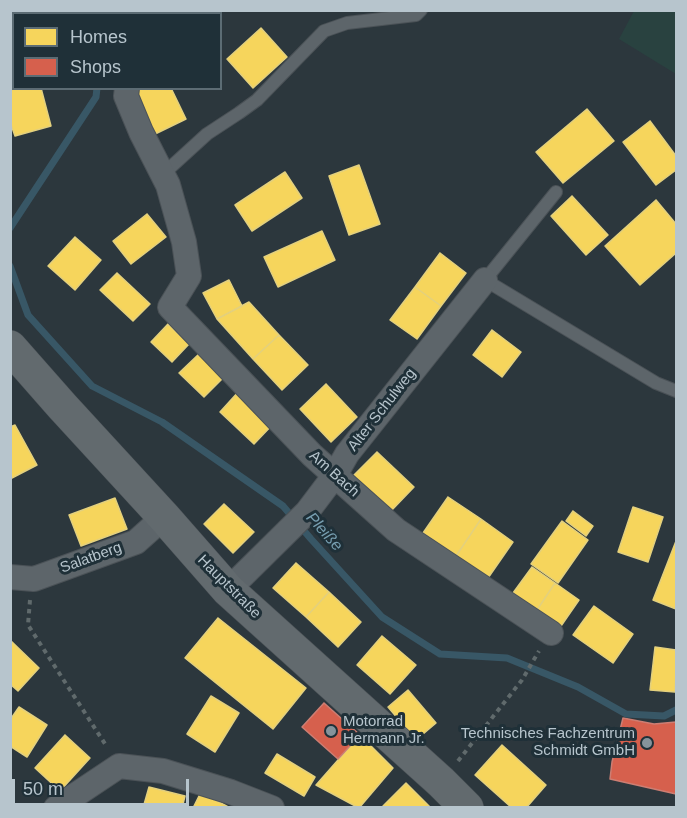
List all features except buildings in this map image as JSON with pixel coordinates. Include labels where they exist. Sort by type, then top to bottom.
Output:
[{"type":"main road","name":"Hauptstraße","points":[[10,347],[228,590],[467,807]]},
{"type":"street","points":[[127,90],[126,96],[162,175]]},
{"type":"street","name":"Am Bach","points":[[162,175],[168,185],[184,242],[189,276],[170,306],[312,455],[335,476],[396,530],[545,642]]},
{"type":"street","name":"Alter Schulweg","points":[[228,590],[307,512],[335,476],[347,453],[485,280]]},
{"type":"street","name":"Salatberg","points":[[10,577],[34,579],[136,542],[164,517]]},
{"type":"street","points":[[56,807],[119,766],[163,771],[272,807]]},
{"type":"lane","points":[[162,175],[207,134],[257,100],[324,32],[347,23],[416,15],[421,10]]},
{"type":"lane","points":[[556,192],[485,280],[656,383],[676,392]]},
{"type":"path","points":[[34,579],[28,625],[119,766]]},
{"type":"path","points":[[441,782],[522,680],[545,642]]},
{"type":"green space","points":[[634,11],[676,11],[676,74],[619,39]]},
{"type":"waterway","name":"Pleiße","points":[[10,228],[96,97],[97,90]]},
{"type":"waterway","name":"Pleiße","points":[[10,266],[28,315],[92,386],[162,422],[283,506],[382,617],[440,654],[507,658],[578,687],[626,714],[664,716],[676,710]]},
{"type":"place","name":"Motorrad Hermann Jr.","points":[[331,731]]},
{"type":"place","name":"Technisches Fachzentrum Schmidt GmbH","points":[[647,743]]}]
